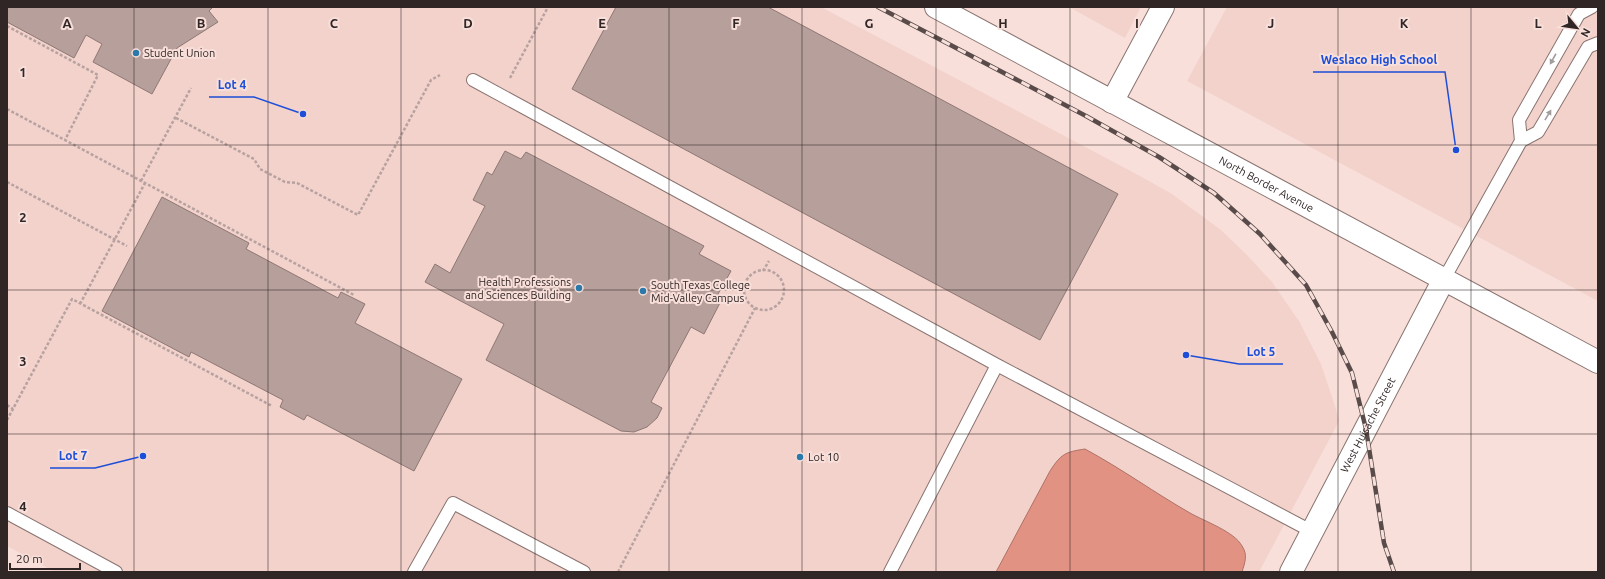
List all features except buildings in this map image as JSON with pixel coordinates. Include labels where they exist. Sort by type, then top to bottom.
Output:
[{"type":"street","name":"North Border Avenue","points":[[936,7],[1598,362]]},
{"type":"street","points":[[1112,102],[1163,7]]},
{"type":"street","name":"West Huisache Street","points":[[1291,572],[1444,279]]},
{"type":"lane","points":[[1521,141],[1519,120],[1579,14],[1592,7]]},
{"type":"lane","points":[[1444,279],[1521,141],[1538,132],[1588,46],[1598,43]]},
{"type":"lane","points":[[472,80],[997,365],[1313,532]]},
{"type":"lane","points":[[890,572],[997,365]]},
{"type":"lane","points":[[414,572],[453,503],[584,572]]},
{"type":"lane","points":[[7,513],[116,572]]},
{"type":"path","points":[[510,78],[548,7]]},
{"type":"path","points":[[7,26],[98,75],[65,140]]},
{"type":"path","points":[[176,118],[254,159],[260,169],[285,182],[297,183],[358,215],[431,80],[440,75]]},
{"type":"path","points":[[80,304],[192,88]]},
{"type":"path","points":[[7,109],[354,295]]},
{"type":"path","points":[[7,182],[128,246]]},
{"type":"path","points":[[762,270],[774,273],[782,284],[782,297],[774,307],[761,310],[755,308],[746,300],[744,287],[746,281],[755,272],[762,270]]},
{"type":"path","points":[[7,420],[72,299],[272,406]]},
{"type":"path","points":[[618,572],[755,308]]},
{"type":"path","points":[[7,405],[13,409]]},
{"type":"shaded area","name":"South Texas College Mid-Valley Campus","points":[[7,7],[821,7],[1140,176],[1172,194],[1221,230],[1272,282],[1299,321],[1321,364],[1339,421],[1259,572],[55,572],[7,546]]},
{"type":"shaded area","points":[[1069,7],[1141,7],[1125,38]]},
{"type":"shaded area","points":[[1227,7],[1598,7],[1598,301],[1187,81]]},
{"type":"shaded area","points":[[1085,449],[1177,505],[1233,536],[1245,552],[1242,572],[996,572],[1054,465],[1064,455],[1073,451]]},
{"type":"railway","points":[[878,7],[1086,116],[1159,157],[1214,193],[1260,234],[1306,285],[1332,332],[1352,373],[1366,429],[1384,543],[1394,572]]},
{"type":"place","name":"Student Union","points":[[136,53]]},
{"type":"place","name":"Lot 4","points":[[303,114]]},
{"type":"place","name":"Weslaco High School","points":[[1456,150]]},
{"type":"place","name":"Health Professions and Sciences Building","points":[[579,288]]},
{"type":"place","name":"South Texas College Mid-Valley Campus","points":[[643,291]]},
{"type":"place","name":"Lot 5","points":[[1186,355]]},
{"type":"place","name":"Lot 7","points":[[143,456]]},
{"type":"place","name":"Lot 10","points":[[800,457]]}]
